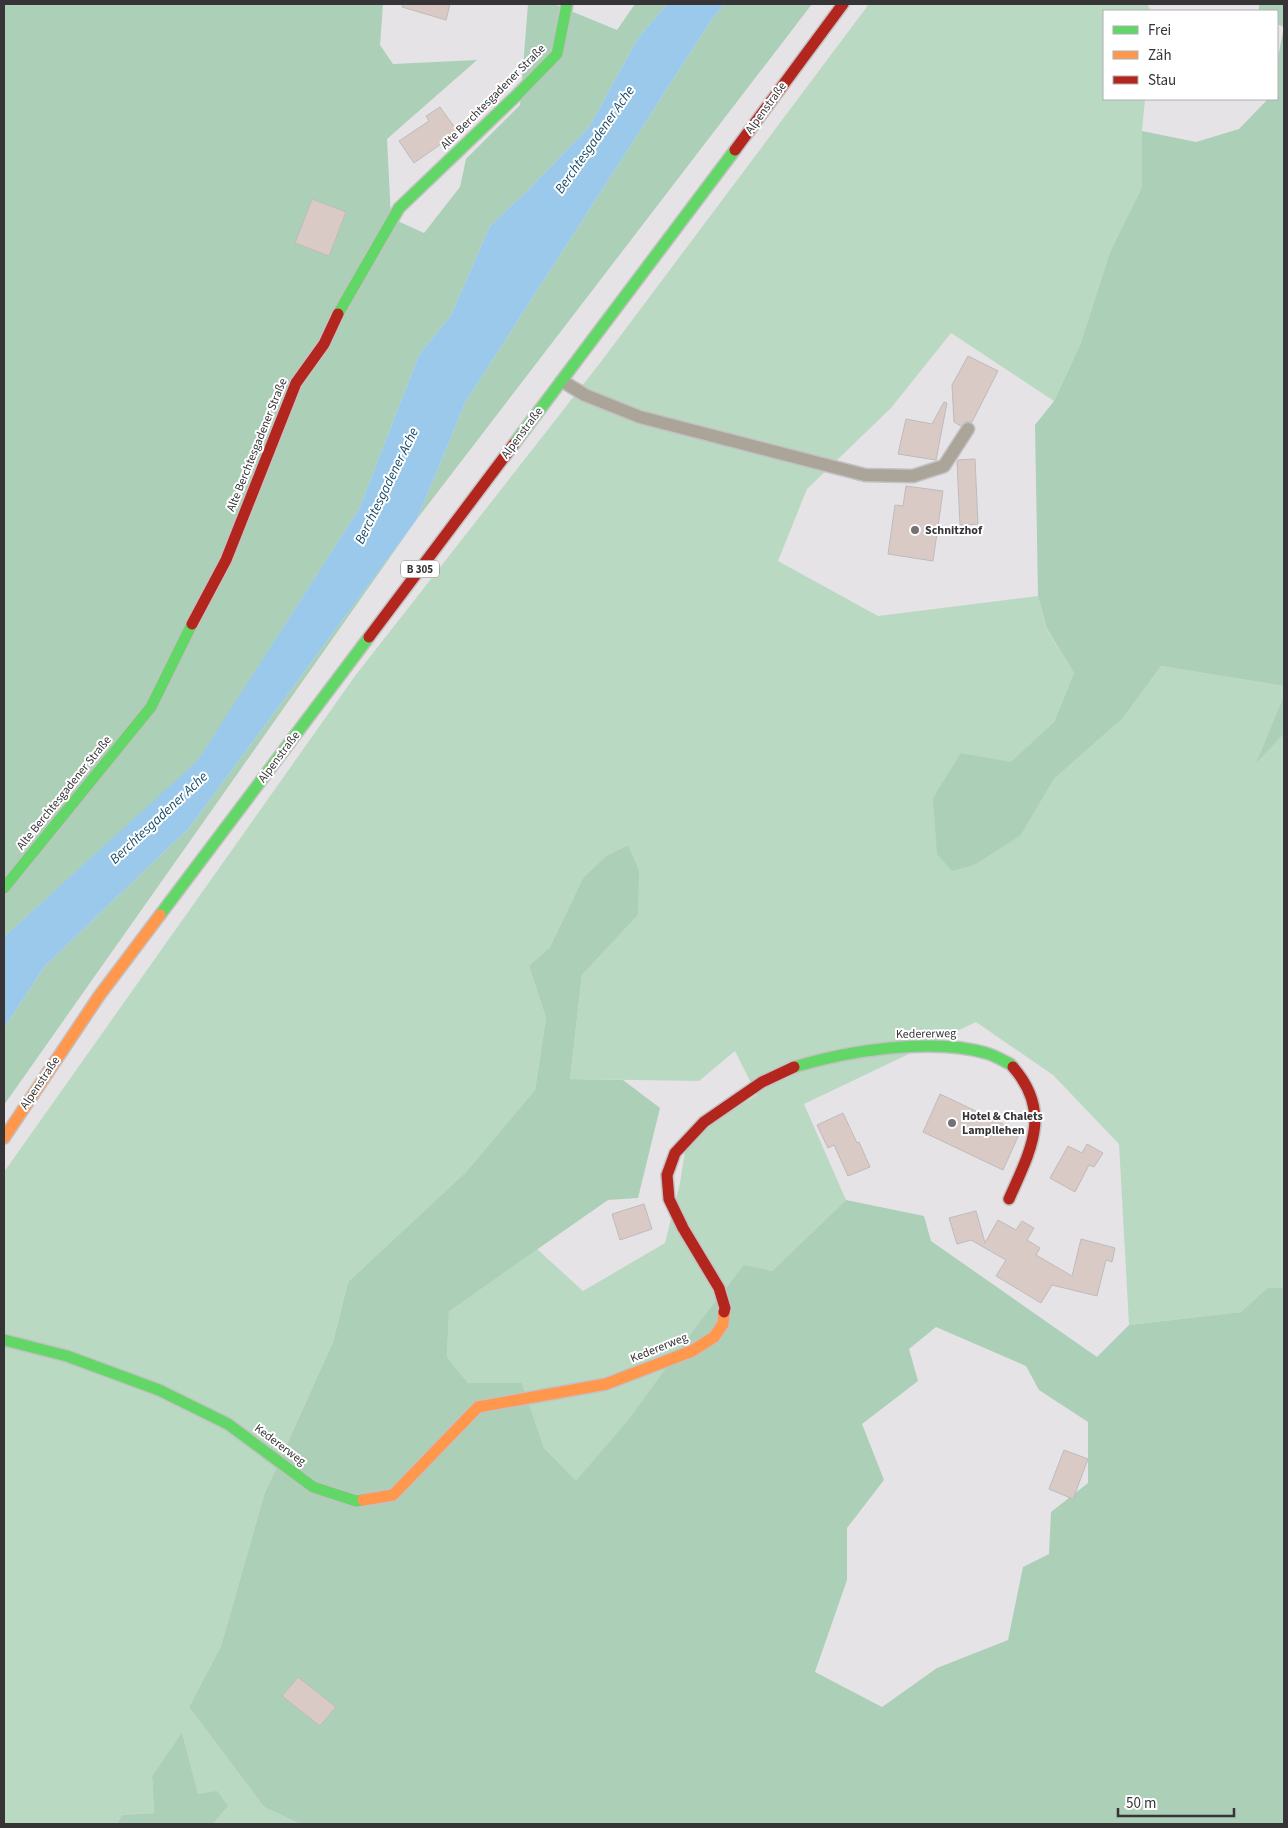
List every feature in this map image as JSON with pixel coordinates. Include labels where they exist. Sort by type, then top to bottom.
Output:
[{"type":"street","name":"Alte Berchtesgadener Straße","points":[[4,888],[151,707],[178,650],[226,560],[296,383],[324,344],[342,305],[399,208],[557,54],[567,4]]},
{"type":"street","name":"Alpenstraße","points":[[4,1138],[99,996],[658,254],[843,4]]},
{"type":"street","points":[[562,381],[585,394],[640,417],[865,475],[913,476],[944,466],[968,429]]},
{"type":"street","name":"Kedererweg","points":[[4,1340],[67,1356],[159,1390],[228,1424],[312,1487],[356,1501],[393,1495],[478,1407],[606,1384],[692,1351],[714,1337],[723,1324],[725,1308],[718,1288],[683,1228],[669,1199],[667,1175],[675,1153],[704,1122],[762,1082],[794,1067],[832,1056],[902,1047],[957,1047],[987,1053],[1010,1064],[1030,1092],[1036,1121],[1031,1148],[1009,1200]]},
{"type":"green space","points":[[4,4],[383,4],[380,45],[393,64],[477,60],[387,139],[391,218],[424,233],[460,187],[466,159],[520,105],[528,4],[554,4],[617,30],[635,4],[667,4],[638,38],[589,127],[490,226],[451,315],[419,355],[359,509],[198,761],[4,937]]},
{"type":"green space","points":[[725,4],[812,4],[417,519],[466,401],[712,19]]},
{"type":"green space","points":[[869,4],[1147,4],[1150,10],[1103,10],[1103,100],[1145,100],[1142,131],[1142,187],[1110,252],[1080,345],[1054,401],[951,333],[891,408],[807,489],[778,561],[878,616],[1038,596],[1047,630],[1074,673],[1054,722],[1011,763],[961,753],[1021,835],[1054,779],[1123,718],[1161,666],[1284,686],[1284,695],[1257,761],[1284,734],[1284,1288],[1267,1288],[1241,1312],[1129,1325],[1119,1144],[1053,1075],[976,1022],[804,1104],[846,1200],[772,1271],[744,1266],[697,1325],[628,1420],[576,1482],[544,1448],[522,1383],[468,1383],[447,1357],[449,1310],[537,1249],[583,1291],[665,1243],[680,1183],[687,1138],[757,1095],[735,1051],[699,1081],[570,1079],[582,975],[638,915],[628,845],[606,856],[583,878],[550,947],[529,966],[546,1018],[535,1090],[466,1172],[348,1282],[333,1342],[264,1495],[221,1646],[189,1707],[264,1807],[300,1824],[213,1824],[228,1806],[198,1795],[182,1734],[152,1776],[154,1813],[122,1815],[117,1824],[4,1824],[4,1172],[355,676],[600,363]]},
{"type":"green space","points":[[1259,4],[1284,4],[1284,27],[1278,24],[1278,10],[1259,10]]},
{"type":"green space","points":[[1284,27],[1284,686],[1161,666],[1123,718],[1054,779],[1021,835],[974,865],[952,871],[937,854],[933,798],[961,753],[1011,762],[1054,722],[1074,673],[1047,629],[1038,596],[1035,425],[1054,401],[1080,345],[1110,252],[1142,187],[1142,131],[1196,142],[1239,129],[1267,100],[1278,100],[1278,57]]},
{"type":"green space","points":[[417,519],[4,1105],[4,1028],[45,966],[189,828]]},
{"type":"green space","points":[[1284,695],[1284,734],[1256,763]]},
{"type":"green space","points":[[628,845],[639,871],[638,915],[582,975],[570,1079],[623,1080],[660,1108],[638,1198],[608,1200],[449,1311],[447,1357],[468,1383],[522,1383],[544,1448],[576,1481],[628,1420],[697,1325],[744,1265],[772,1271],[846,1200],[924,1216],[931,1241],[1097,1357],[1129,1325],[1241,1312],[1267,1288],[1284,1288],[1284,1824],[300,1824],[264,1807],[189,1707],[221,1646],[264,1495],[333,1342],[348,1282],[466,1172],[535,1090],[546,1018],[529,966],[550,947],[583,878],[606,856]],"holes":[[[936,1327],[1026,1366],[1039,1390],[1088,1422],[1088,1483],[1051,1512],[1049,1554],[1023,1567],[1008,1640],[937,1668],[882,1707],[815,1672],[847,1580],[847,1528],[884,1480],[862,1424],[918,1381],[909,1349]]]},
{"type":"green space","points":[[182,1733],[198,1794],[217,1791],[228,1806],[213,1824],[117,1824],[122,1815],[154,1813],[152,1776]]},
{"type":"water","name":"Berchtesgadener Ache","points":[[667,4],[725,4],[712,19],[466,401],[417,519],[189,828],[45,966],[4,1028],[4,937],[198,760],[359,509],[419,355],[451,315],[490,226],[589,127],[638,38]]},
{"type":"building","points":[[402,4],[450,4],[446,20],[402,7]]},
{"type":"building","points":[[440,107],[458,132],[414,163],[399,141],[429,121],[426,116]]},
{"type":"building","points":[[312,199],[346,212],[329,256],[295,243]]},
{"type":"building","points":[[968,356],[998,371],[972,422],[965,422],[961,426],[954,422],[952,385]]},
{"type":"building","points":[[944,402],[947,403],[936,460],[898,454],[906,419],[932,424]]},
{"type":"building","points":[[975,459],[978,524],[960,525],[957,462],[958,460]]},
{"type":"building","name":"Schnitzhof","points":[[906,486],[943,491],[933,561],[888,554],[895,505],[903,506]]},
{"type":"building","points":[[940,1094],[1020,1132],[1003,1170],[923,1132]]},
{"type":"building","points":[[843,1113],[870,1167],[848,1176],[834,1145],[828,1148],[817,1125]]},
{"type":"building","points":[[1087,1144],[1103,1153],[1094,1167],[1089,1165],[1075,1192],[1050,1178],[1068,1146],[1082,1153]]},
{"type":"building","points":[[644,1204],[652,1229],[620,1240],[612,1214]]},
{"type":"building","points":[[976,1211],[985,1243],[998,1220],[1016,1230],[1022,1221],[1034,1228],[1027,1240],[1040,1248],[1036,1255],[1072,1276],[1081,1239],[1115,1248],[1112,1262],[1106,1260],[1097,1296],[1052,1285],[1041,1303],[996,1276],[1006,1260],[971,1240],[957,1244],[949,1218]]},
{"type":"building","points":[[1064,1450],[1088,1459],[1073,1499],[1049,1489]]},
{"type":"building","points":[[298,1677],[336,1707],[320,1726],[282,1696]]},
{"type":"traffic: fast","points":[[338,314],[399,208],[557,54],[567,4]]},
{"type":"traffic: fast","points":[[514,444],[735,150]]},
{"type":"traffic: fast","points":[[4,888],[151,707],[192,624]]},
{"type":"traffic: fast","points":[[160,915],[369,637]]},
{"type":"traffic: fast","points":[[794,1067],[864,1051],[915,1046],[964,1048],[992,1055],[1013,1067]]},
{"type":"traffic: fast","points":[[4,1340],[67,1356],[159,1390],[228,1424],[313,1487],[356,1501],[363,1500]]},
{"type":"traffic: slow","points":[[4,1138],[99,996],[160,915]]},
{"type":"traffic: slow","points":[[363,1500],[393,1495],[478,1407],[606,1384],[692,1351],[714,1337],[723,1324],[724,1312]]},
{"type":"traffic: jam","points":[[735,150],[843,4]]},
{"type":"traffic: jam","points":[[192,624],[226,560],[296,383],[324,344],[338,314]]},
{"type":"traffic: jam","points":[[369,637],[514,444]]},
{"type":"traffic: jam","points":[[724,1312],[725,1308],[719,1288],[683,1228],[669,1199],[667,1175],[675,1153],[704,1122],[762,1082],[794,1067]]},
{"type":"traffic: jam","points":[[1009,1199],[1030,1148],[1035,1116],[1032,1100],[1025,1084],[1013,1067]]},
{"type":"place","name":"Schnitzhof","points":[[915,530]]},
{"type":"place","name":"Hotel & Chalets Lampllehen","points":[[952,1123]]}]
